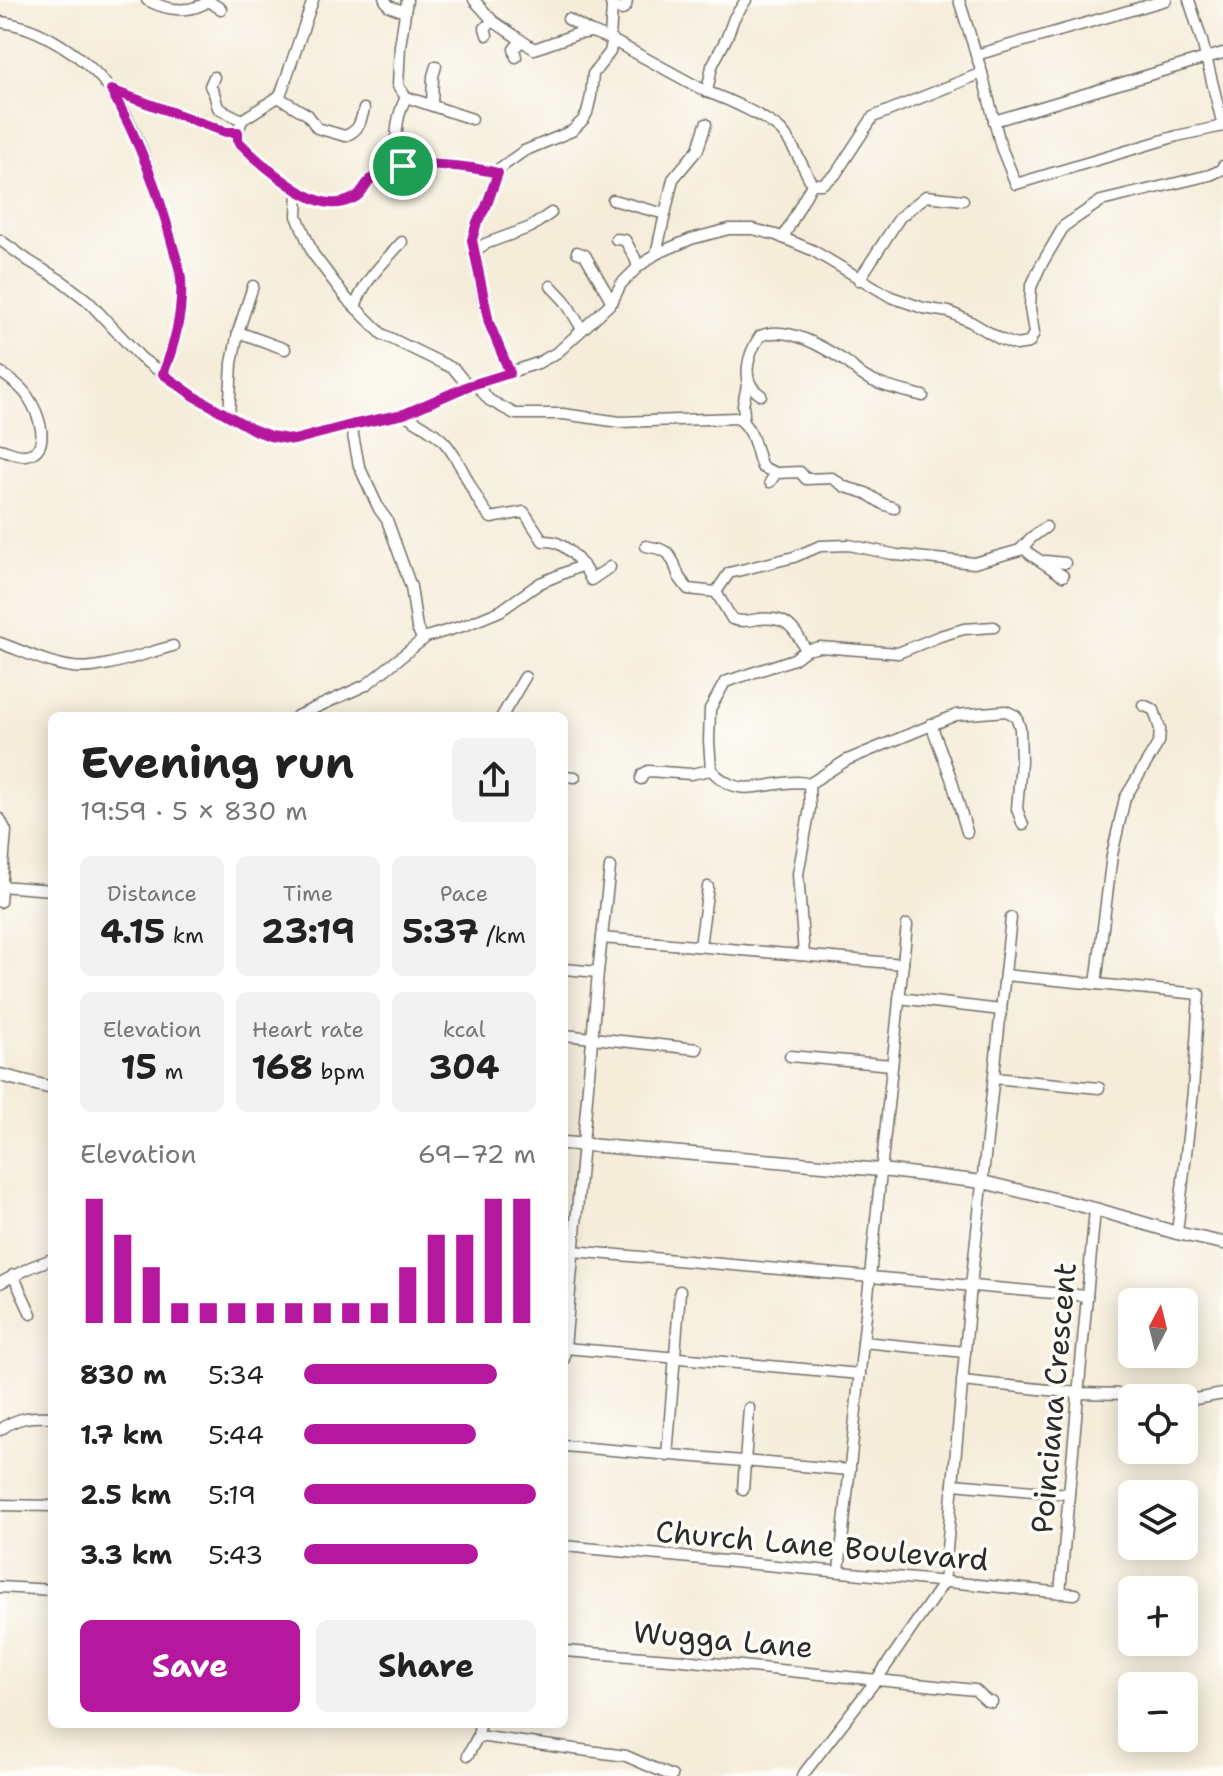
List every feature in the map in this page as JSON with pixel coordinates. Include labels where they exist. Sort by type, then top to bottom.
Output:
[{"type":"street","points":[[147,0],[159,7],[176,10],[195,8],[210,1],[221,9]]},
{"type":"street","points":[[313,0],[306,34],[278,97],[242,120],[238,141],[250,154],[298,191],[329,203],[358,197],[369,180],[394,167],[472,167],[498,173]]},
{"type":"street","points":[[385,0],[389,6],[405,12]]},
{"type":"street","points":[[407,0],[398,86],[406,97],[472,119]]},
{"type":"street","points":[[474,0],[493,21],[534,49],[592,32]]},
{"type":"street","points":[[510,373],[489,323],[473,252],[472,240],[477,222],[486,207],[500,168],[524,151],[572,131],[583,120],[591,96],[593,74],[610,52],[611,4],[622,10],[627,0]]},
{"type":"street","points":[[707,92],[712,66],[734,18],[746,0]]},
{"type":"street","points":[[959,0],[1001,147],[1016,184],[1177,136],[1223,126],[1189,0]]},
{"type":"street","points":[[976,55],[1166,0]]},
{"type":"street","points":[[568,19],[707,92],[735,103],[783,132],[812,184]]},
{"type":"street","points":[[487,35],[485,28],[493,21]]},
{"type":"street","points":[[0,22],[37,31],[67,49],[111,90],[127,120],[149,168],[181,277],[180,319],[163,374]]},
{"type":"street","points":[[516,57],[514,49],[521,41]]},
{"type":"street","points":[[994,121],[1223,53]]},
{"type":"street","points":[[432,105],[436,66]]},
{"type":"street","points":[[812,184],[822,184],[835,175],[873,117],[982,73]]},
{"type":"street","points":[[214,77],[210,86],[218,108],[242,120]]},
{"type":"street","points":[[111,90],[226,132],[238,132]]},
{"type":"street","points":[[278,97],[308,115],[317,128],[345,136],[354,132],[360,124],[364,109]]},
{"type":"street","points":[[403,166],[396,150],[399,112],[406,97]]},
{"type":"street","points":[[656,254],[673,179],[698,149],[706,124]]},
{"type":"street","points":[[0,240],[88,301],[141,358],[194,396],[252,429],[294,440],[404,414],[472,385],[538,363],[558,352],[612,302],[621,284],[656,254],[691,239],[729,229],[753,229],[783,238],[812,250],[891,297],[923,308],[949,312],[1016,345],[1029,343],[1034,333],[1031,287],[1064,226],[1101,201],[1210,175],[1223,166]]},
{"type":"street","points":[[783,238],[812,184]]},
{"type":"street","points":[[298,191],[297,216],[313,254],[347,299],[382,334],[454,369],[489,400],[515,414],[563,414],[620,422],[731,417],[742,420],[755,441],[762,467],[773,478],[800,472],[806,479],[832,478],[845,487],[866,493],[894,508]]},
{"type":"street","points":[[859,280],[900,217],[926,196],[963,200]]},
{"type":"street","points":[[613,200],[665,214]]},
{"type":"street","points":[[473,252],[485,244],[531,227],[551,213]]},
{"type":"street","points":[[616,239],[625,240],[638,267]]},
{"type":"street","points":[[355,307],[372,275],[402,242]]},
{"type":"street","points":[[577,252],[585,255],[612,302]]},
{"type":"street","points":[[229,416],[232,363],[253,286]]},
{"type":"street","points":[[551,286],[565,301],[582,329]]},
{"type":"street","points":[[238,332],[285,349]]},
{"type":"street","points":[[761,395],[754,390],[746,372],[760,336],[780,332],[825,349],[876,382],[923,396]]},
{"type":"street","points":[[0,372],[27,394],[39,416],[42,436],[39,447],[30,454],[18,455],[0,449]]},
{"type":"street","points":[[742,420],[748,379]]},
{"type":"street","points":[[404,414],[444,441],[480,506],[491,518],[524,512],[543,541],[555,541],[583,565],[591,580],[610,567]]},
{"type":"street","points":[[351,425],[359,466],[387,520],[411,587],[417,628],[423,640]]},
{"type":"street","points":[[716,592],[729,573],[794,557],[820,546],[849,545],[897,555],[974,563],[1013,554],[1046,527]]},
{"type":"street","points":[[646,546],[668,553],[688,589],[716,592]]},
{"type":"street","points":[[1024,548],[1063,576]]},
{"type":"street","points":[[1039,560],[1065,563]]},
{"type":"street","points":[[306,712],[366,685],[426,637],[500,611],[540,583],[583,565]]},
{"type":"street","points":[[716,592],[732,619],[781,619],[798,635],[806,650]]},
{"type":"street","points":[[809,784],[795,782],[744,789],[724,783],[711,770],[710,709],[725,682],[820,647],[898,653],[964,629],[994,627]]},
{"type":"street","points":[[0,643],[74,668],[93,667],[173,646]]},
{"type":"street","points":[[504,712],[525,677]]},
{"type":"street","points":[[1096,984],[1112,855],[1125,798],[1159,742],[1160,729],[1154,710],[1143,705]]},
{"type":"street","points":[[809,784],[847,760],[931,724],[956,715],[1006,711],[1016,716],[1020,728],[1017,809],[1023,825]]},
{"type":"street","points":[[931,724],[967,832]]},
{"type":"street","points":[[641,779],[648,771],[691,774],[711,770]]},
{"type":"street","points":[[804,955],[798,874],[810,808],[809,784]]},
{"type":"street","points":[[0,819],[6,831],[0,902]]},
{"type":"street","points":[[568,1299],[610,867]]},
{"type":"street","points":[[1,886],[48,890]]},
{"type":"street","points":[[700,946],[708,887]]},
{"type":"street","points":[[802,1776],[877,1679],[944,1582],[971,1286],[1011,918]]},
{"type":"street","points":[[839,1571],[907,925]]},
{"type":"street","points":[[602,938],[903,964]]},
{"type":"street","points":[[568,969],[598,972]]},
{"type":"street","points":[[1005,975],[1199,994],[1193,1092],[1177,1233]]},
{"type":"street","points":[[899,998],[1001,1010]]},
{"type":"street","points":[[568,1035],[697,1049]]},
{"type":"street","points":[[790,1056],[892,1065]]},
{"type":"street","points":[[0,1075],[48,1087]]},
{"type":"street","points":[[994,1078],[1099,1088]]},
{"type":"street","points":[[568,1143],[881,1170],[983,1182],[1223,1243]]},
{"type":"street","name":"Poinciana Crescent","points":[[1060,1593],[1095,1209]]},
{"type":"street","points":[[573,1251],[1087,1296]]},
{"type":"street","points":[[0,1283],[48,1261]]},
{"type":"street","points":[[13,1275],[31,1314]]},
{"type":"street","points":[[667,1456],[680,1291]]},
{"type":"street","points":[[863,1342],[965,1352]]},
{"type":"street","points":[[568,1348],[860,1374]]},
{"type":"street","points":[[962,1381],[1078,1393],[1118,1394]]},
{"type":"street","points":[[1198,1398],[1223,1394]]},
{"type":"street","points":[[743,1490],[749,1408]]},
{"type":"street","points":[[0,1430],[11,1421],[48,1417]]},
{"type":"street","points":[[568,1446],[850,1470]]},
{"type":"street","points":[[953,1484],[1069,1494]]},
{"type":"street","points":[[0,1505],[48,1506]]},
{"type":"street","name":"Church Lane Boulevard","points":[[568,1546],[1075,1594]]},
{"type":"street","points":[[0,1587],[48,1590]]},
{"type":"street","name":"Wugga Lane","points":[[568,1651],[975,1690],[992,1702]]},
{"type":"street","points":[[468,1755],[479,1730],[626,1756],[672,1776]]},
{"type":"route","points":[[111,90],[226,132],[238,132],[238,141],[250,154],[298,191],[329,203],[358,197],[369,180],[394,167],[403,166],[472,167],[498,173],[472,240],[489,323],[510,373],[468,386],[404,414],[294,440],[252,429],[194,396],[163,374],[180,319],[181,277],[149,168],[111,90]]}]
